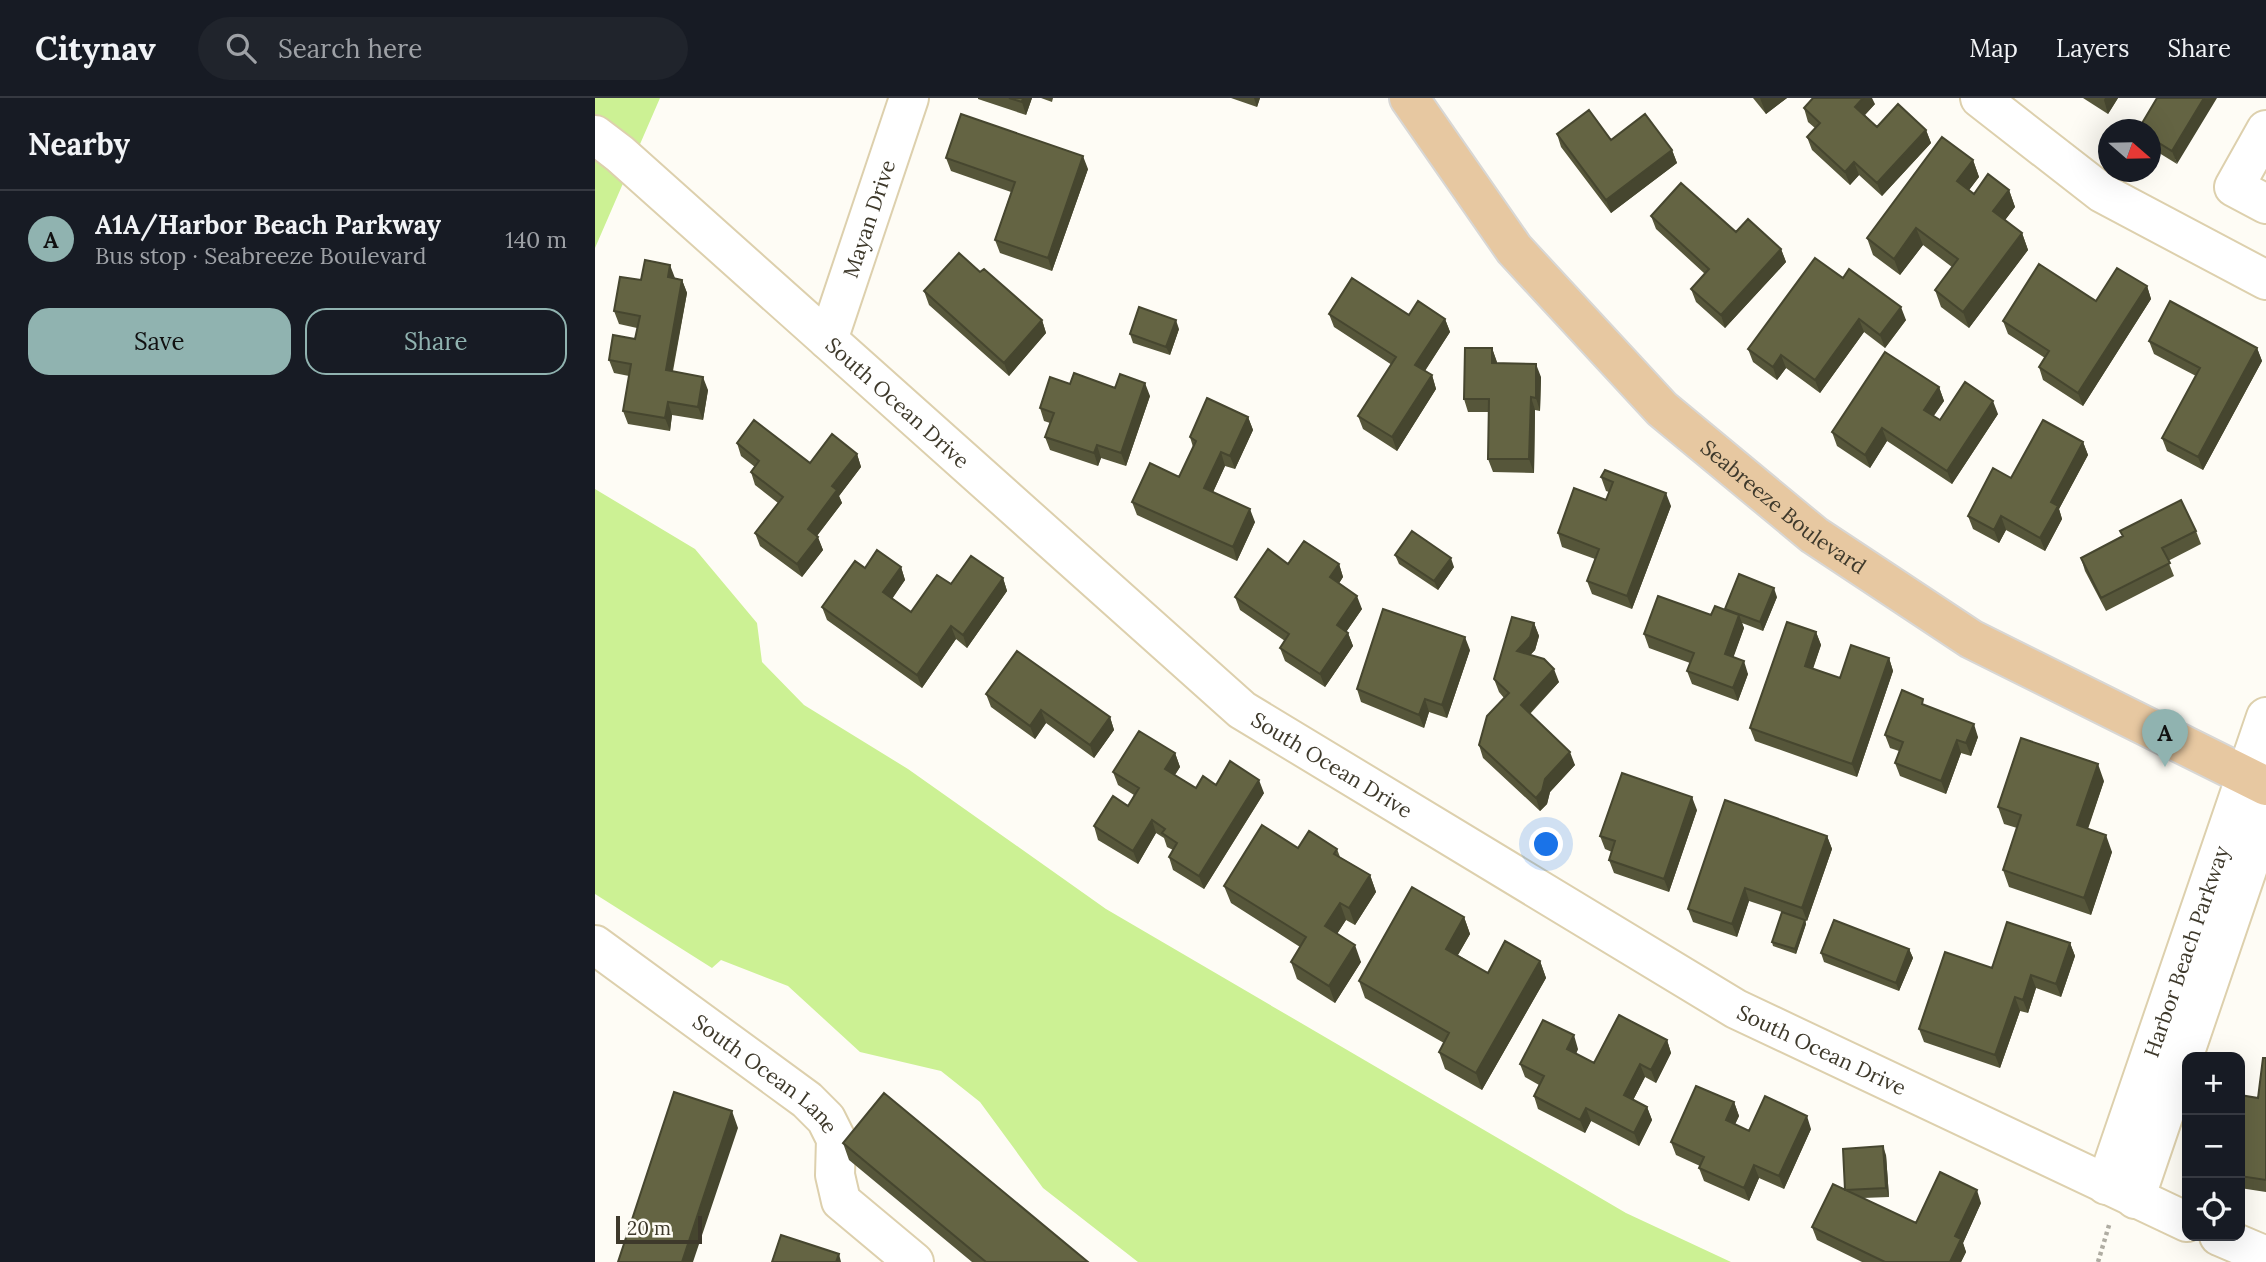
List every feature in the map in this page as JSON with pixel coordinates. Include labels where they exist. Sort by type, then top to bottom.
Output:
[{"type":"main road","name":"Seabreeze Boulevard","points":[[1409,98],[1514,249],[1653,399],[1814,535],[1971,639],[2255,781]]},
{"type":"street","name":"Mayan Drive","points":[[828,340],[909,98]]},
{"type":"street","points":[[1980,98],[2102,194],[2266,280]]},
{"type":"street","points":[[2266,130],[2234,187],[2266,204]]},
{"type":"street","name":"South Ocean Drive","points":[[608,145],[1242,710],[1737,1009],[2182,1220]]},
{"type":"street","name":"Harbor Beach Parkway","points":[[2120,1192],[2141,1089],[2255,781],[2266,717]]},
{"type":"street","name":"Harbor Beach Parkway","points":[[2120,1192],[2266,814]]},
{"type":"street","name":"South Ocean Lane","points":[[595,945],[807,1100],[826,1119],[836,1139],[835,1175],[841,1201],[914,1262]]},
{"type":"street","points":[[2231,1241],[2266,1256]]},
{"type":"path","points":[[2098,1262],[2120,1192]]},
{"type":"shaded area","points":[[595,98],[660,98],[595,248]]},
{"type":"shaded area","points":[[595,489],[695,549],[757,623],[762,662],[804,705],[908,769],[1106,909],[1626,1213],[1731,1262],[1138,1262],[1043,1188],[980,1102],[941,1071],[860,1052],[788,986],[721,960],[712,968],[595,894]]},
{"type":"building","points":[[1813,98],[1863,98],[1855,107],[1877,127],[1898,104],[1926,130],[1877,183],[1854,162],[1845,172],[1807,137],[1820,123],[1804,108]]},
{"type":"building","points":[[2157,98],[2204,98],[2172,151],[2161,144],[2161,119],[2145,119]]},
{"type":"building","points":[[1589,110],[1611,140],[1645,114],[1672,150],[1606,200],[1557,134]]},
{"type":"building","points":[[961,114],[1083,156],[1048,258],[995,240],[1015,182],[946,158]]},
{"type":"building","points":[[1942,137],[1973,160],[1957,181],[1974,194],[1988,174],[2009,190],[1993,211],[2022,233],[1963,312],[1935,290],[1958,259],[1916,228],[1894,259],[1867,238]]},
{"type":"building","points":[[1681,183],[1736,232],[1748,219],[1781,249],[1721,315],[1691,289],[1709,269],[1651,216]]},
{"type":"building","points":[[959,253],[980,272],[984,269],[1042,320],[1004,363],[924,291]]},
{"type":"building","points":[[1815,258],[1843,278],[1849,269],[1901,307],[1880,335],[1859,319],[1815,380],[1781,355],[1773,367],[1748,349]]},
{"type":"building","points":[[645,260],[670,265],[668,277],[682,280],[666,370],[703,377],[698,407],[668,402],[665,418],[623,411],[631,364],[609,360],[613,335],[635,339],[640,316],[614,311],[620,277],[641,280]]},
{"type":"building","points":[[2039,264],[2096,301],[2117,268],[2147,286],[2078,393],[2039,367],[2049,351],[2003,321]]},
{"type":"building","points":[[1352,278],[1409,315],[1418,301],[1445,319],[1415,365],[1432,375],[1392,437],[1358,416],[1396,357],[1329,314]]},
{"type":"building","points":[[2170,301],[2257,348],[2198,457],[2162,438],[2200,368],[2149,341]]},
{"type":"building","points":[[1139,307],[1176,320],[1166,347],[1130,334]]},
{"type":"building","points":[[1465,348],[1492,348],[1492,363],[1536,364],[1536,398],[1531,397],[1529,459],[1488,459],[1489,399],[1464,399]]},
{"type":"building","points":[[1885,352],[1939,387],[1924,410],[1940,420],[1965,382],[1993,401],[1947,471],[1882,428],[1865,455],[1832,432]]},
{"type":"building","points":[[1074,373],[1115,388],[1120,374],[1145,383],[1121,453],[1097,445],[1094,453],[1045,437],[1054,413],[1040,408],[1050,377],[1070,384]]},
{"type":"building","points":[[1207,398],[1248,417],[1230,456],[1221,452],[1204,488],[1250,509],[1233,547],[1132,502],[1150,463],[1179,477],[1196,441],[1190,437]]},
{"type":"building","points":[[754,420],[810,463],[832,434],[857,454],[832,486],[837,490],[808,529],[818,537],[797,564],[755,533],[783,497],[751,472],[759,461],[737,443]]},
{"type":"building","points":[[2043,420],[2083,442],[2051,502],[2058,506],[2040,538],[2001,516],[1994,530],[1968,516],[1993,468],[2011,478]]},
{"type":"building","points":[[1605,470],[1666,493],[1627,596],[1587,581],[1599,549],[1558,533],[1574,488],[1606,500],[1613,482],[1601,477]]},
{"type":"building","points":[[2181,500],[2196,531],[2162,548],[2170,563],[2101,598],[2081,558],[2123,536],[2120,531]]},
{"type":"building","points":[[1412,531],[1451,558],[1434,581],[1395,555]]},
{"type":"building","points":[[1304,541],[1339,564],[1330,577],[1357,596],[1337,625],[1348,633],[1320,674],[1280,648],[1289,634],[1235,597],[1268,549],[1288,564]]},
{"type":"building","points":[[877,550],[901,567],[883,592],[911,612],[937,575],[951,584],[971,556],[1003,578],[963,635],[951,626],[917,675],[822,607],[855,561],[865,568]]},
{"type":"building","points":[[1739,574],[1774,588],[1760,622],[1725,609]]},
{"type":"building","points":[[1658,596],[1711,615],[1715,606],[1739,615],[1725,654],[1744,661],[1733,688],[1687,671],[1694,653],[1644,634]]},
{"type":"building","points":[[1383,609],[1465,637],[1442,705],[1425,699],[1419,715],[1357,689]]},
{"type":"building","points":[[1512,617],[1534,623],[1530,637],[1517,651],[1544,659],[1554,669],[1521,705],[1570,752],[1545,779],[1542,791],[1536,798],[1479,745],[1487,716],[1509,693],[1494,679]]},
{"type":"building","points":[[1787,622],[1816,632],[1805,666],[1840,678],[1851,645],[1889,658],[1852,764],[1750,728]]},
{"type":"building","points":[[1017,651],[1110,717],[1090,745],[1041,710],[1030,726],[986,694]]},
{"type":"building","points":[[1902,690],[1923,699],[1922,704],[1974,724],[1966,743],[1957,740],[1941,781],[1895,763],[1903,742],[1885,735]]},
{"type":"building","points":[[1139,731],[1175,753],[1165,769],[1196,788],[1203,776],[1216,785],[1230,761],[1259,780],[1199,876],[1169,857],[1177,843],[1162,833],[1165,829],[1152,820],[1133,851],[1094,826],[1113,796],[1128,806],[1139,788],[1113,772]]},
{"type":"building","points":[[2021,738],[2098,764],[2077,825],[2106,835],[2084,898],[2003,870],[2021,815],[1998,807]]},
{"type":"building","points":[[1622,773],[1692,797],[1664,879],[1609,860],[1615,841],[1600,836]]},
{"type":"building","points":[[1725,800],[1827,836],[1802,908],[1745,888],[1732,924],[1688,909]]},
{"type":"building","points":[[1262,825],[1298,848],[1309,831],[1337,849],[1334,854],[1370,875],[1349,908],[1340,903],[1325,926],[1355,945],[1329,986],[1291,962],[1306,937],[1224,886]]},
{"type":"building","points":[[1412,887],[1464,917],[1446,949],[1488,973],[1505,941],[1540,961],[1476,1073],[1439,1052],[1449,1033],[1359,981]]},
{"type":"building","points":[[1782,912],[1805,920],[1795,949],[1772,942]]},
{"type":"building","points":[[1834,920],[1909,949],[1896,983],[1821,953]]},
{"type":"building","points":[[2007,922],[2070,943],[2056,984],[2031,975],[2023,1000],[2015,997],[1995,1055],[1919,1029],[1945,952],[1992,968]]},
{"type":"building","points":[[1619,1015],[1667,1040],[1651,1070],[1640,1064],[1624,1095],[1647,1107],[1634,1133],[1586,1108],[1580,1120],[1534,1096],[1544,1076],[1520,1064],[1543,1020],[1574,1035],[1567,1049],[1594,1063]]},
{"type":"building","points":[[2263,1058],[2266,1058],[2266,1180],[2245,1177],[2245,1096],[2258,1098]]},
{"type":"building","points":[[1696,1086],[1734,1102],[1726,1120],[1749,1131],[1765,1096],[1807,1116],[1779,1176],[1754,1165],[1744,1188],[1699,1168],[1704,1157],[1671,1142]]},
{"type":"building","points":[[674,1092],[732,1111],[682,1262],[618,1262]]},
{"type":"building","points":[[884,1093],[1088,1262],[986,1262],[843,1143]]},
{"type":"building","points":[[1883,1146],[1886,1188],[1845,1190],[1843,1149]]},
{"type":"building","points":[[1940,1172],[1977,1190],[1955,1236],[1961,1239],[1950,1262],[1885,1262],[1812,1227],[1833,1184],[1916,1223]]},
{"type":"building","points":[[781,1235],[839,1254],[836,1262],[772,1262]]},
{"type":"place","name":"A1A/Harbor Beach Parkway","points":[[2165,767]]}]
